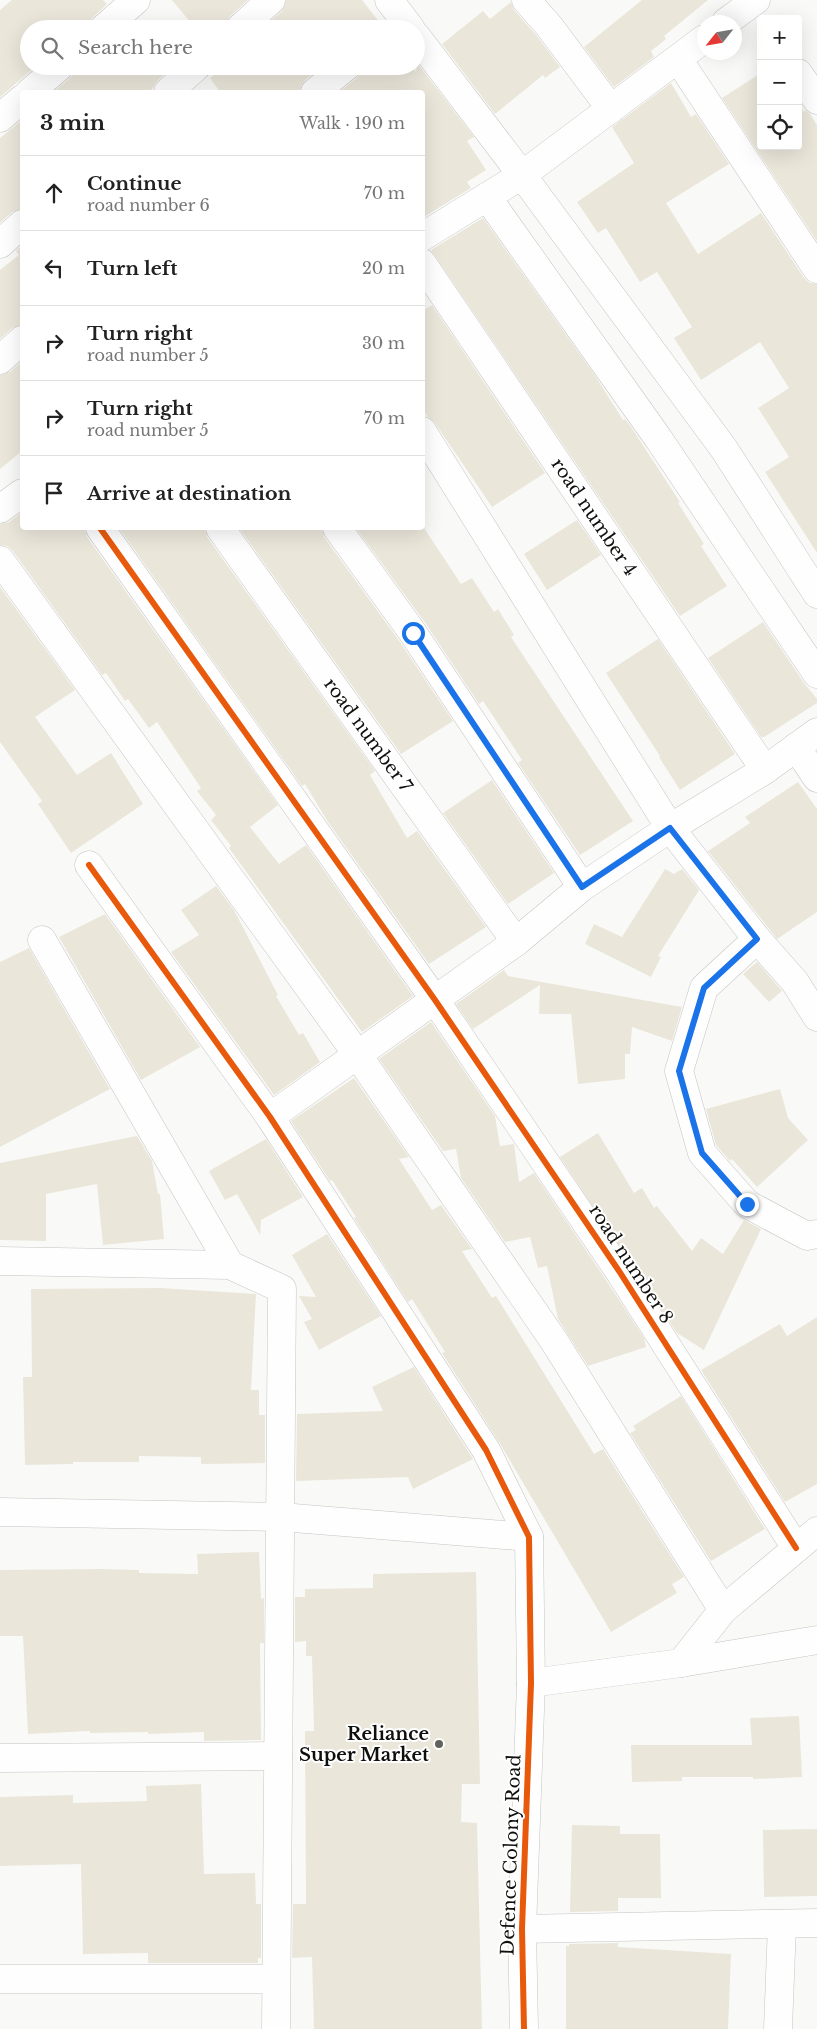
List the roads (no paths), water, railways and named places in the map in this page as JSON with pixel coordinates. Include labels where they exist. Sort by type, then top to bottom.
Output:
[{"type":"street","points":[[113,20],[136,0]]},
{"type":"street","points":[[249,20],[271,0]]},
{"type":"street","points":[[526,0],[549,26],[611,109]]},
{"type":"street","points":[[741,15],[756,8]]},
{"type":"street","points":[[425,234],[522,174],[697,44]]},
{"type":"street","points":[[425,51],[522,174],[724,448],[817,594]]},
{"type":"street","points":[[678,59],[817,269]]},
{"type":"street","points":[[32,90],[50,75]]},
{"type":"street","points":[[170,90],[187,75]]},
{"type":"street","points":[[317,90],[336,75]]},
{"type":"street","points":[[802,79],[817,100]]},
{"type":"street","points":[[0,118],[20,101]]},
{"type":"street","points":[[487,197],[658,438],[817,674]]},
{"type":"street","points":[[0,244],[20,226]]},
{"type":"street","name":"road number 4","points":[[425,267],[765,770]]},
{"type":"street","points":[[0,360],[20,342]]},
{"type":"street","points":[[425,436],[670,828],[757,939],[795,982],[817,1017]]},
{"type":"street","points":[[0,509],[20,494]]},
{"type":"street","name":"road number 8","points":[[101,530],[435,1000],[619,1271],[796,1548]]},
{"type":"street","name":"road number 7","points":[[221,530],[516,942]]},
{"type":"street","points":[[338,530],[413,633],[582,887]]},
{"type":"street","points":[[0,560],[357,1054],[554,1340],[723,1610]]},
{"type":"street","points":[[270,1117],[516,942],[582,887],[670,828],[765,770],[806,739],[817,778]]},
{"type":"street","points":[[89,865],[270,1117],[486,1450],[528,1537]]},
{"type":"street","points":[[757,939],[704,988],[679,1071],[702,1153],[747,1204],[807,1236],[817,1234]]},
{"type":"street","points":[[42,940],[230,1265]]},
{"type":"street","points":[[0,1261],[230,1265],[282,1289],[276,2029]]},
{"type":"street","points":[[0,1512],[281,1517],[528,1537]]},
{"type":"street","points":[[681,1663],[723,1610],[817,1531]]},
{"type":"street","name":"Defence Colony Road","points":[[524,2029],[522,1929],[531,1683],[528,1537]]},
{"type":"street","points":[[531,1683],[681,1663],[817,1640]]},
{"type":"street","points":[[0,1758],[278,1756]]},
{"type":"street","points":[[522,1929],[817,1923]]},
{"type":"street","points":[[778,2029],[782,1924]]},
{"type":"street","points":[[0,1979],[276,1979]]},
{"type":"place","name":"Reliance Super Market","points":[[439,1744]]}]
